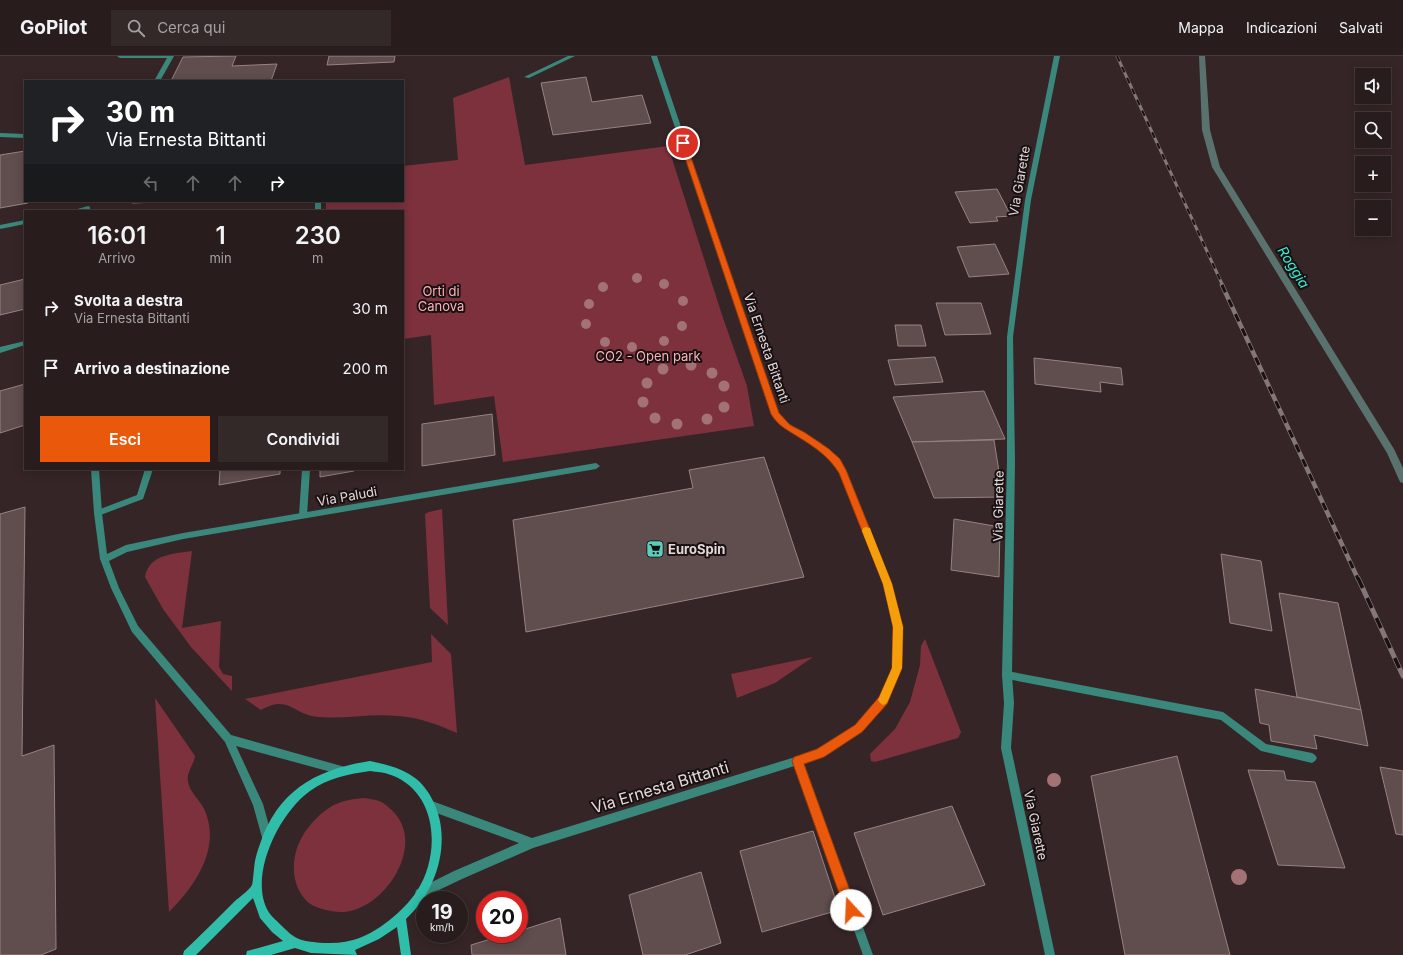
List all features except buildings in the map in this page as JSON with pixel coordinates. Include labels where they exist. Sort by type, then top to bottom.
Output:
[{"type":"street","points":[[120,56],[170,56],[158,80]]},
{"type":"street","points":[[527,77],[572,56]]},
{"type":"street","name":"Via Ernesta Bittanti","points":[[426,891],[458,875],[532,843],[820,754],[859,729],[883,700],[897,668],[898,627],[888,584],[843,472],[836,461],[826,451],[801,434],[787,428],[775,414],[654,56]]},
{"type":"street","name":"Via Giarette","points":[[1050,955],[1006,748],[1009,703],[1007,675],[1012,461],[1010,337],[1028,200],[1056,56]]},
{"type":"street","points":[[0,135],[24,136]]},
{"type":"street","points":[[0,227],[24,222]]},
{"type":"street","points":[[0,350],[24,343]]},
{"type":"street","name":"Via Paludi","points":[[104,559],[126,548],[182,536],[596,466]]},
{"type":"street","points":[[95,470],[98,513],[104,559],[115,588],[135,629],[228,739],[258,804],[267,837]]},
{"type":"street","points":[[98,513],[140,497],[149,470]]},
{"type":"street","points":[[303,516],[306,470]]},
{"type":"street","points":[[1007,675],[1223,716],[1264,748],[1312,758]]},
{"type":"street","points":[[228,739],[342,770]]},
{"type":"street","points":[[798,761],[868,955]]},
{"type":"street","points":[[416,899],[401,918],[374,937],[348,952],[313,948],[295,943],[273,925],[261,909],[257,887],[259,864],[267,837],[280,814],[298,795],[319,780],[342,770],[370,766],[396,771],[417,785],[432,806],[438,833],[434,864],[421,891]]},
{"type":"street","points":[[432,806],[532,843]]},
{"type":"street","points":[[188,955],[257,887]]},
{"type":"street","points":[[401,918],[406,955]]},
{"type":"street","points":[[251,955],[295,943]]},
{"type":"green space","points":[[509,77],[525,165],[668,146],[722,315],[747,386],[754,426],[503,462],[494,396],[434,405],[431,335],[404,339],[404,210],[326,210],[326,202],[404,202],[404,166],[458,160],[453,98]]},
{"type":"green space","points":[[442,509],[448,625],[430,608],[425,514]]},
{"type":"green space","points":[[192,551],[182,628],[221,621],[219,667],[223,674],[232,676],[232,691],[191,647],[163,609],[145,577],[147,569],[157,559],[170,554]]},
{"type":"green space","points":[[431,634],[451,654],[457,733],[428,722],[406,717],[378,715],[318,717],[302,713],[285,705],[278,704],[261,710],[245,699],[432,662]]},
{"type":"green space","points":[[925,639],[961,732],[958,738],[875,762],[871,761],[870,754],[895,729],[910,702],[920,665],[921,646]]},
{"type":"green space","points":[[813,657],[775,683],[737,698],[731,674]]},
{"type":"green space","points":[[155,698],[195,756],[188,775],[188,782],[191,790],[205,811],[209,825],[210,839],[203,866],[196,879],[179,902],[169,912]]},
{"type":"green space","points":[[364,798],[382,802],[397,816],[404,830],[405,845],[402,861],[395,876],[385,890],[372,901],[359,908],[344,912],[321,909],[308,902],[299,890],[294,872],[296,851],[305,831],[320,815],[337,804]]},
{"type":"waterway","name":"Roggia","points":[[1202,56],[1206,130],[1216,167],[1391,452],[1403,479]]},
{"type":"railway","points":[[1117,56],[1223,286]]},
{"type":"railway","points":[[1222,285],[1358,579]]},
{"type":"railway","points":[[1358,578],[1403,676]]},
{"type":"slow traffic","points":[[866,531],[888,584],[898,627],[897,668],[883,700]]},
{"type":"place","name":"EuroSpin","points":[[655,549]]},
{"type":"route","points":[[683,143],[775,414],[787,428],[801,434],[826,451],[836,461],[843,472],[888,584],[898,627],[897,668],[883,700],[859,729],[820,754],[798,761],[851,910]]},
{"type":"park label","name":"Orti di Canova","points":[[441,298]]},
{"type":"park label","name":"CO2 - Open park","points":[[648,356]]}]
